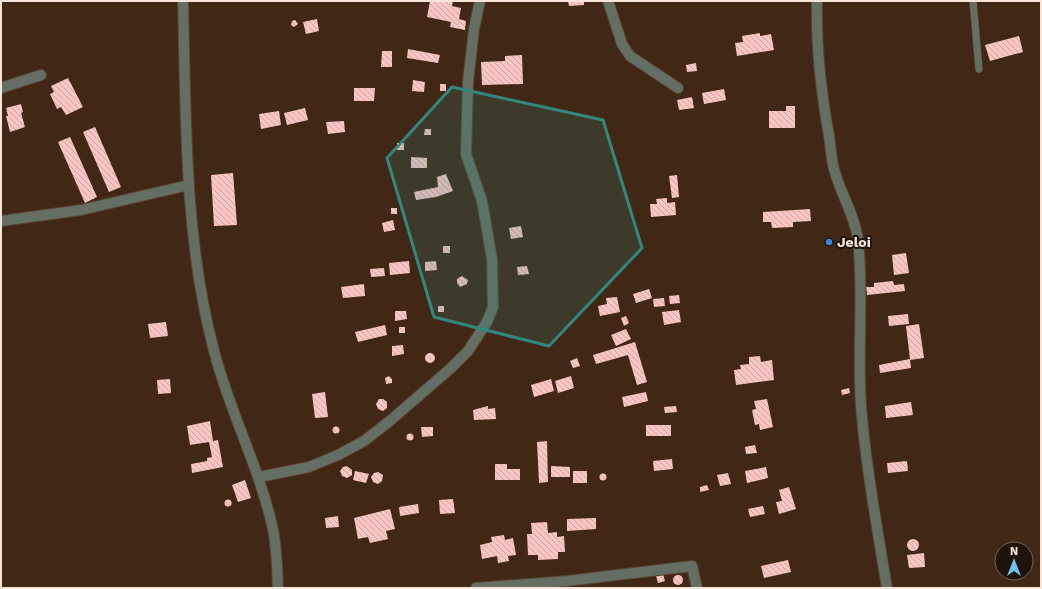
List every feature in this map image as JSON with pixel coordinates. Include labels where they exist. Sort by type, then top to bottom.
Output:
[{"type":"street","points":[[183,1],[189,185],[203,303],[213,347],[224,385],[259,478],[273,526],[278,588]]},
{"type":"street","points":[[259,478],[308,467],[338,455],[364,441],[392,420],[451,368],[468,351],[487,322],[493,306],[492,259],[482,201],[466,154],[468,82],[474,29],[480,1]]},
{"type":"street","points":[[608,1],[622,44],[630,56],[678,88]]},
{"type":"street","points":[[817,1],[816,19],[822,90],[834,168],[840,191],[854,224],[858,238],[860,259],[859,334],[861,405],[870,492],[887,588]]},
{"type":"street","points":[[1,88],[41,75]]},
{"type":"street","points":[[1,221],[81,210],[189,185]]},
{"type":"street","points":[[476,588],[567,581],[692,566],[697,588]]},
{"type":"lane","points":[[973,1],[979,69]]},
{"type":"highlighted area","points":[[452,87],[603,120],[642,248],[549,346],[434,317],[387,158]]},
{"type":"building","points":[[430,1],[453,1],[452,6],[461,8],[459,19],[466,21],[465,30],[450,27],[451,22],[427,17]]},
{"type":"building","points":[[568,1],[584,1],[584,5],[569,6]]},
{"type":"building","points":[[317,19],[319,31],[306,34],[303,22]]},
{"type":"building","points":[[295,20],[298,24],[294,27],[291,25],[292,21]]},
{"type":"building","points":[[760,33],[760,36],[771,34],[774,50],[737,56],[735,43],[743,42],[742,36]]},
{"type":"building","points":[[1019,36],[1023,52],[990,61],[985,45]]},
{"type":"building","points":[[408,49],[440,55],[438,63],[407,58]]},
{"type":"building","points":[[382,51],[392,51],[392,67],[381,67]]},
{"type":"building","points":[[522,55],[523,84],[482,85],[481,62],[505,61],[505,56]]},
{"type":"building","points":[[696,63],[697,71],[687,72],[686,65]]},
{"type":"building","points":[[68,78],[83,107],[66,115],[61,107],[57,109],[50,94],[54,92],[51,86]]},
{"type":"building","points":[[413,80],[425,82],[424,92],[412,91]]},
{"type":"building","points":[[440,84],[446,84],[446,91],[440,91]]},
{"type":"building","points":[[354,88],[375,88],[374,101],[354,101]]},
{"type":"building","points":[[724,89],[726,100],[704,104],[702,93]]},
{"type":"building","points":[[692,97],[694,108],[679,110],[677,100]]},
{"type":"building","points":[[21,104],[23,112],[21,113],[25,127],[10,132],[6,116],[8,116],[6,108]]},
{"type":"building","points":[[786,106],[795,106],[795,128],[769,128],[769,111],[786,111]]},
{"type":"building","points":[[305,108],[308,120],[287,125],[284,113]]},
{"type":"building","points":[[279,111],[281,125],[261,129],[259,114]]},
{"type":"building","points":[[344,121],[345,132],[328,134],[326,122]]},
{"type":"building","points":[[95,127],[121,187],[109,192],[83,132]]},
{"type":"building","points":[[425,129],[431,129],[431,135],[424,135]]},
{"type":"building","points":[[70,137],[97,197],[85,203],[58,142]]},
{"type":"building","points":[[397,143],[404,143],[404,150],[397,150]]},
{"type":"building","points":[[411,157],[427,158],[427,168],[411,168]]},
{"type":"building","points":[[233,173],[237,225],[214,226],[211,175]]},
{"type":"building","points":[[446,174],[453,191],[436,197],[416,200],[414,192],[438,187],[437,177]]},
{"type":"building","points":[[677,175],[679,197],[672,198],[669,176]]},
{"type":"building","points":[[667,198],[667,203],[675,202],[676,215],[651,217],[650,204],[657,204],[656,199]]},
{"type":"building","points":[[391,208],[397,208],[397,214],[391,214]]},
{"type":"building","points":[[810,209],[811,221],[793,222],[793,227],[772,228],[771,222],[763,222],[763,212]]},
{"type":"building","points":[[393,220],[395,230],[384,232],[382,223]]},
{"type":"building","points":[[521,226],[523,237],[511,239],[509,228]]},
{"type":"building","points":[[443,246],[450,246],[450,253],[443,253]]},
{"type":"building","points":[[906,253],[909,273],[894,275],[892,255]]},
{"type":"building","points":[[409,261],[410,273],[390,275],[389,263]]},
{"type":"building","points":[[436,261],[437,270],[425,271],[425,262]]},
{"type":"building","points":[[527,266],[529,274],[518,275],[517,267]]},
{"type":"building","points":[[384,268],[385,276],[371,277],[370,269]]},
{"type":"building","points":[[462,276],[468,280],[467,284],[460,287],[457,283],[457,279]]},
{"type":"building","points":[[893,281],[894,285],[904,284],[905,291],[867,295],[866,287],[874,287],[874,283]]},
{"type":"building","points":[[364,284],[365,296],[343,298],[341,287]]},
{"type":"building","points":[[649,289],[652,298],[636,303],[633,294]]},
{"type":"building","points":[[679,295],[680,303],[670,304],[669,296]]},
{"type":"building","points":[[617,297],[620,312],[600,316],[598,306],[607,304],[606,298]]},
{"type":"building","points":[[664,298],[665,306],[654,307],[653,299]]},
{"type":"building","points":[[438,306],[444,306],[444,312],[438,312]]},
{"type":"building","points":[[679,310],[681,322],[664,325],[662,312]]},
{"type":"building","points":[[395,311],[406,311],[407,319],[395,321]]},
{"type":"building","points":[[908,314],[909,324],[889,326],[888,316]]},
{"type":"building","points":[[626,316],[629,323],[624,326],[621,318]]},
{"type":"building","points":[[166,322],[168,336],[150,338],[148,324]]},
{"type":"building","points":[[919,324],[924,358],[910,360],[911,368],[880,373],[879,365],[910,359],[906,326]]},
{"type":"building","points":[[385,325],[387,335],[358,342],[355,332]]},
{"type":"building","points":[[399,327],[405,327],[405,333],[399,333]]},
{"type":"building","points":[[626,329],[631,339],[616,346],[611,335]]},
{"type":"building","points":[[635,342],[647,382],[637,385],[628,355],[596,364],[593,355]]},
{"type":"building","points":[[403,345],[404,354],[392,356],[392,346]]},
{"type":"building","points":[[428,353],[432,353],[435,358],[432,363],[428,363],[425,360],[425,356]]},
{"type":"building","points":[[760,356],[761,362],[772,360],[774,380],[736,385],[734,370],[741,369],[740,365],[749,364],[749,357]]},
{"type":"building","points":[[577,358],[580,366],[573,368],[570,361]]},
{"type":"building","points":[[389,376],[392,379],[392,383],[386,384],[385,378]]},
{"type":"building","points":[[571,376],[574,388],[558,393],[555,381]]},
{"type":"building","points":[[170,379],[171,393],[158,394],[157,380]]},
{"type":"building","points":[[551,379],[554,391],[534,397],[531,385]]},
{"type":"building","points":[[849,388],[850,393],[842,395],[841,390]]},
{"type":"building","points":[[325,392],[328,417],[315,418],[312,394]]},
{"type":"building","points":[[646,392],[648,401],[624,407],[622,397]]},
{"type":"building","points":[[379,399],[383,399],[387,402],[387,408],[383,411],[378,409],[376,404]]},
{"type":"building","points":[[767,399],[773,427],[760,430],[759,424],[755,425],[752,410],[756,409],[754,401]]},
{"type":"building","points":[[911,402],[913,415],[886,418],[885,406]]},
{"type":"building","points":[[488,406],[488,409],[495,408],[496,419],[474,420],[473,410]]},
{"type":"building","points":[[676,406],[677,412],[665,413],[664,407]]},
{"type":"building","points":[[210,421],[213,441],[218,440],[223,467],[192,473],[191,464],[207,461],[207,458],[212,457],[209,442],[190,445],[187,426]]},
{"type":"building","points":[[646,425],[671,425],[671,436],[646,436]]},
{"type":"building","points":[[336,426],[339,427],[339,433],[336,434],[333,433],[332,430],[333,427]]},
{"type":"building","points":[[421,427],[433,427],[433,436],[422,437]]},
{"type":"building","points":[[410,433],[413,434],[413,440],[410,441],[407,440],[406,437],[407,434]]},
{"type":"building","points":[[547,441],[548,482],[539,483],[537,442]]},
{"type":"building","points":[[755,445],[757,453],[746,454],[745,447]]},
{"type":"building","points":[[672,459],[673,469],[654,471],[653,461]]},
{"type":"building","points":[[907,461],[908,471],[888,473],[887,463]]},
{"type":"building","points":[[495,464],[507,464],[507,469],[520,469],[520,480],[495,480]]},
{"type":"building","points":[[347,466],[352,470],[352,475],[347,478],[342,476],[340,471],[343,467]]},
{"type":"building","points":[[551,466],[570,467],[570,477],[551,477]]},
{"type":"building","points":[[766,467],[768,478],[747,483],[745,471]]},
{"type":"building","points":[[355,471],[369,474],[366,483],[353,480]]},
{"type":"building","points":[[573,471],[587,471],[587,483],[573,483]]},
{"type":"building","points":[[378,472],[383,475],[382,481],[378,484],[373,482],[371,477],[374,473]]},
{"type":"building","points":[[603,473],[606,474],[606,480],[603,481],[600,480],[599,477],[600,474]]},
{"type":"building","points":[[728,473],[731,484],[720,486],[717,475]]},
{"type":"building","points":[[245,480],[251,498],[238,502],[232,485]]},
{"type":"building","points":[[707,485],[709,490],[700,492],[700,487]]},
{"type":"building","points":[[789,487],[796,509],[779,514],[776,502],[782,501],[779,490]]},
{"type":"building","points":[[228,499],[231,500],[231,506],[228,507],[225,506],[224,503],[225,500]]},
{"type":"building","points":[[453,499],[455,513],[440,514],[439,500]]},
{"type":"building","points":[[418,504],[419,513],[400,516],[399,507]]},
{"type":"building","points":[[763,506],[765,514],[750,517],[748,509]]},
{"type":"building","points":[[390,509],[395,529],[386,531],[388,539],[370,543],[368,537],[358,539],[354,518]]},
{"type":"building","points":[[338,516],[339,527],[326,528],[325,518]]},
{"type":"building","points":[[596,518],[596,529],[567,531],[567,519]]},
{"type":"building","points":[[547,522],[548,533],[557,532],[557,537],[564,536],[565,552],[558,552],[558,559],[538,560],[538,555],[528,555],[527,534],[532,534],[531,523]]},
{"type":"building","points":[[504,535],[505,540],[513,538],[516,555],[508,556],[509,561],[498,563],[497,556],[482,559],[480,545],[492,542],[491,537]]},
{"type":"building","points":[[913,539],[917,541],[919,545],[917,549],[913,551],[909,549],[907,545],[909,541]]},
{"type":"building","points":[[924,553],[925,567],[909,568],[907,555]]},
{"type":"building","points":[[788,560],[791,572],[764,578],[761,566]]},
{"type":"building","points":[[663,574],[665,581],[658,583],[656,576]]},
{"type":"building","points":[[678,575],[683,580],[678,585],[673,580]]},
{"type":"place","name":"Jeloi","points":[[829,242]]}]
